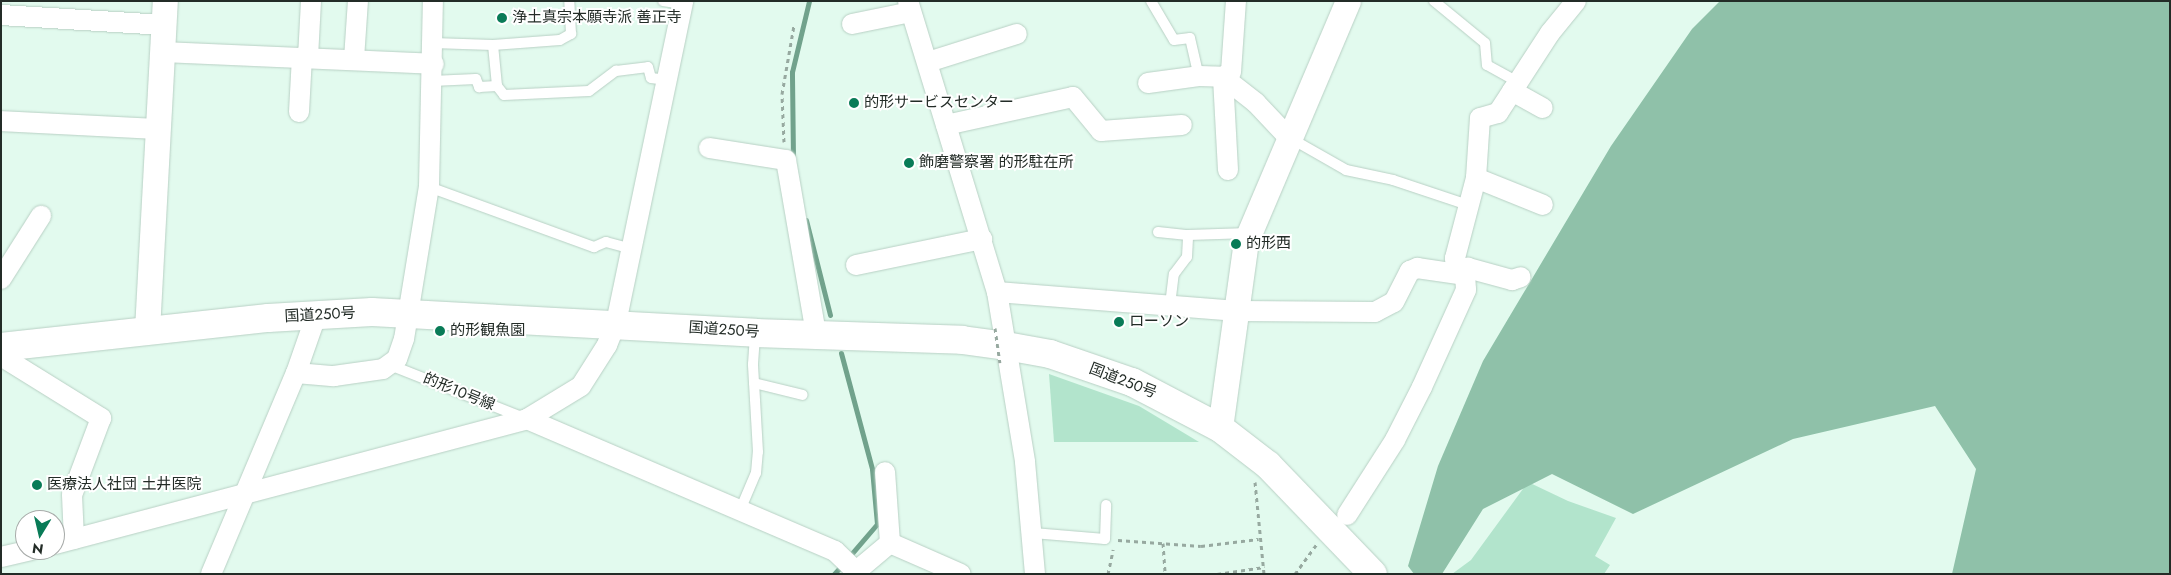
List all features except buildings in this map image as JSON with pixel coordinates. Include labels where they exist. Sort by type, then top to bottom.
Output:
[{"type":"highway","name":"国道250号","points":[[1,347],[147,330],[316,316],[408,313],[616,323],[755,333],[962,340],[1050,354],[1132,382],[1220,428],[1268,465],[1373,574]]},
{"type":"street","points":[[299,112],[311,1]]},
{"type":"street","points":[[354,60],[358,1]]},
{"type":"street","points":[[296,373],[358,374],[383,369],[397,358],[404,339],[429,187],[434,43],[433,1]]},
{"type":"street","points":[[1148,83],[1199,76],[1223,77],[1231,72],[1236,1]]},
{"type":"street","points":[[1220,428],[1250,233],[1348,1]]},
{"type":"street","points":[[1347,515],[1395,440],[1422,387],[1466,290],[1455,258],[1476,178],[1480,118],[1498,113],[1550,33],[1576,1]]},
{"type":"street","points":[[65,541],[247,491],[527,419],[581,386],[608,345],[616,323],[667,80],[676,2]]},
{"type":"street","points":[[852,24],[909,7],[928,62],[997,292],[1000,346],[1034,533],[1035,574]]},
{"type":"street","points":[[1,15],[164,13],[156,130],[147,330]]},
{"type":"street","points":[[928,62],[1017,34]]},
{"type":"street","points":[[161,52],[354,60],[433,72]]},
{"type":"street","points":[[1223,77],[1256,103],[1289,138]]},
{"type":"street","points":[[1223,77],[1228,170]]},
{"type":"street","points":[[1515,86],[1543,108]]},
{"type":"street","points":[[946,125],[1073,97],[1101,132],[1182,125]]},
{"type":"street","points":[[1,121],[156,130]]},
{"type":"street","points":[[709,148],[786,160],[816,334]]},
{"type":"street","points":[[1476,178],[1542,205]]},
{"type":"street","points":[[4,269],[41,216]]},
{"type":"street","points":[[856,265],[982,240]]},
{"type":"street","points":[[997,292],[1237,311],[1375,312],[1394,302],[1410,271],[1417,268],[1461,274],[1468,268],[1512,280],[1521,277]]},
{"type":"street","points":[[211,574],[296,373],[316,316]]},
{"type":"street","points":[[1,356],[101,418],[72,495],[74,539]]},
{"type":"street","points":[[527,419],[741,508],[850,567],[890,543]]},
{"type":"street","points":[[886,472],[890,543]]},
{"type":"street","points":[[890,543],[961,574]]},
{"type":"street","points":[[1,557],[15,554]]},
{"type":"lane","points":[[434,43],[493,45],[560,40],[571,34],[569,1]]},
{"type":"lane","points":[[1151,1],[1174,40],[1190,38],[1199,76]]},
{"type":"lane","points":[[1434,1],[1485,43],[1487,65],[1515,86]]},
{"type":"lane","points":[[493,45],[497,86],[504,95],[589,91],[616,71],[648,67],[650,78],[667,80]]},
{"type":"lane","points":[[433,72],[476,79],[479,87],[497,86]]},
{"type":"lane","points":[[1289,138],[1346,170],[1393,180],[1468,205]]},
{"type":"lane","points":[[429,187],[594,246],[606,242],[633,249]]},
{"type":"lane","points":[[1158,232],[1188,235],[1250,233]]},
{"type":"lane","points":[[1170,305],[1174,274],[1187,257],[1188,235]]},
{"type":"lane","points":[[741,508],[756,473],[758,452],[754,383],[755,333]]},
{"type":"lane","name":"的形10号線","points":[[390,365],[527,419]]},
{"type":"lane","points":[[754,383],[803,395]]},
{"type":"lane","points":[[1034,533],[1111,539],[1106,505]]},
{"type":"path","points":[[786,160],[782,94],[794,25]]},
{"type":"path","points":[[1255,476],[1259,539],[1264,574]]},
{"type":"path","points":[[1108,574],[1111,539],[1201,546],[1259,539]]},
{"type":"path","points":[[1163,543],[1165,574]]},
{"type":"path","points":[[1218,574],[1264,567]]},
{"type":"green space","points":[[1720,1],[2170,1],[2170,574],[1952,574],[1976,469],[1935,406],[1793,439],[1633,514],[1552,474],[1483,509],[1442,574],[1414,574],[1408,566],[1438,466],[1483,361],[1611,146],[1692,29]]},
{"type":"green space","points":[[1049,374],[1139,406],[1199,442],[1054,442]]},
{"type":"green space","points":[[1528,482],[1568,501],[1616,518],[1595,556],[1610,565],[1604,574],[1452,574],[1471,560]]},
{"type":"waterway","points":[[793,158],[792,72],[809,1]]},
{"type":"waterway","points":[[806,220],[830,315]]},
{"type":"waterway","points":[[841,353],[872,469],[877,524],[848,558]]},
{"type":"waterway","points":[[834,574],[842,565]]},
{"type":"place","name":"浄土真宗本願寺派 善正寺","points":[[502,18]]},
{"type":"place","name":"的形サービスセンター","points":[[854,103]]},
{"type":"place","name":"飾磨警察署 的形駐在所","points":[[909,163]]},
{"type":"place","name":"的形西","points":[[1236,244]]},
{"type":"place","name":"ローソン","points":[[1119,322]]},
{"type":"place","name":"的形観魚園","points":[[440,331]]},
{"type":"place","name":"医療法人社団 土井医院","points":[[37,485]]}]
